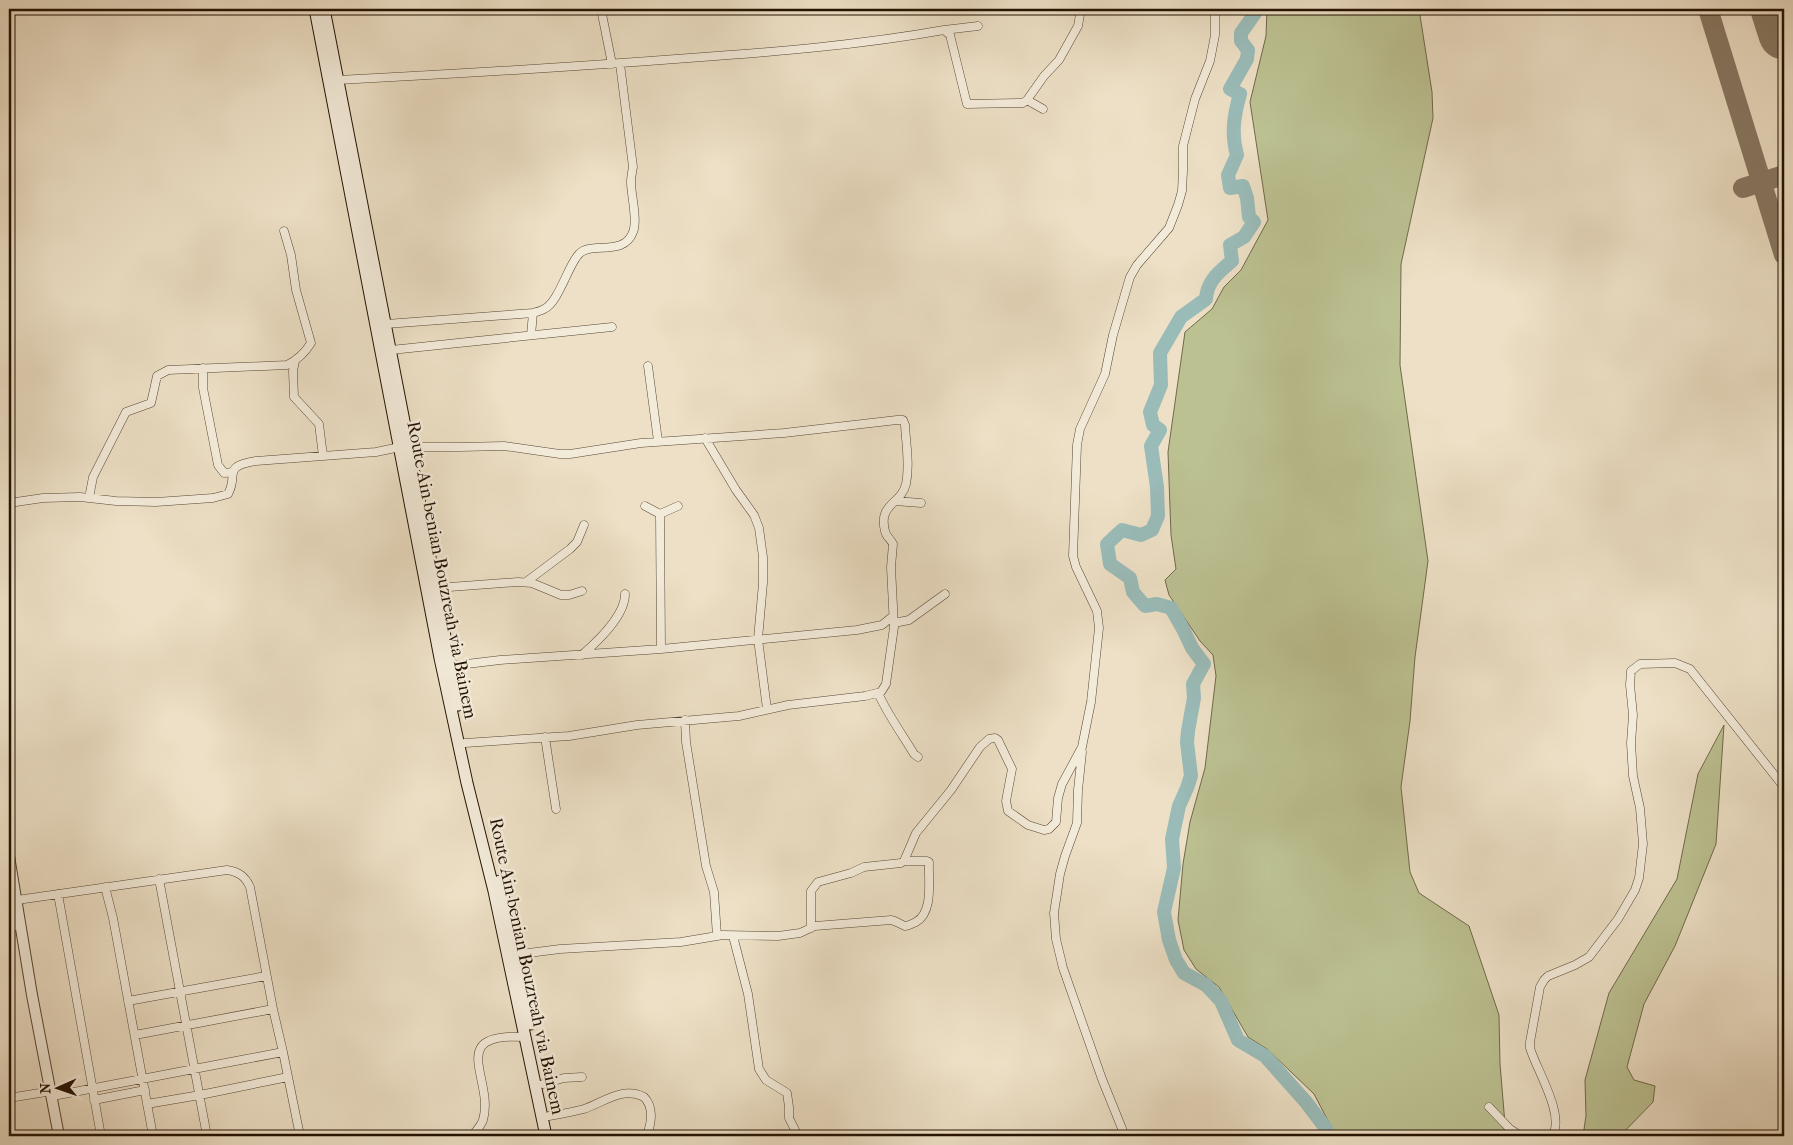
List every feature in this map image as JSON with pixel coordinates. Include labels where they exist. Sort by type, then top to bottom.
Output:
[{"type":"main road","name":"Route Ain benian Bouzreah via Bainem","points":[[315,9],[405,447],[436,588],[465,744],[499,878],[526,1037],[546,1136]]},
{"type":"main road","name":"Route Ain benian Bouzreah via Bainem","points":[[324,9],[391,350],[440,658],[543,1084],[553,1136]]},
{"type":"street","points":[[386,324],[533,312],[547,307],[562,286],[580,252],[619,245],[626,241],[634,232],[631,180],[634,167],[616,64],[601,9]]},
{"type":"street","points":[[944,30],[950,35],[967,104],[1023,103],[1059,60],[1078,26],[1081,9]]},
{"type":"street","points":[[1125,1136],[1102,1079],[1063,968],[1056,939],[1054,913],[1060,874],[1077,824],[1082,748],[1090,702],[1099,621],[1097,611],[1076,567],[1073,556],[1078,437],[1084,417],[1105,374],[1113,335],[1130,277],[1137,265],[1169,228],[1178,205],[1182,191],[1183,146],[1195,99],[1210,61],[1215,9]]},
{"type":"street","points":[[338,80],[616,64],[757,53],[854,43],[978,26]]},
{"type":"street","points":[[1027,100],[1043,109]]},
{"type":"street","points":[[89,498],[93,477],[126,412],[151,402],[157,376],[168,370],[287,365],[307,351],[311,343],[296,290],[291,255],[284,231]]},
{"type":"street","points":[[532,335],[533,312]]},
{"type":"street","points":[[391,350],[612,327]]},
{"type":"street","points":[[295,361],[293,371],[294,397],[319,424],[323,456]]},
{"type":"street","points":[[648,366],[658,442]]},
{"type":"street","points":[[202,368],[203,388],[218,465],[224,473],[233,472]]},
{"type":"street","points":[[9,503],[55,497],[156,502],[224,496],[230,491],[233,472],[236,467],[243,464],[256,461],[376,452],[405,447],[504,446],[560,454],[658,442],[784,433],[903,420],[905,425],[908,474],[902,494],[886,510],[884,518],[886,534],[893,544],[891,568],[894,619],[884,690],[878,694],[788,705],[739,716],[685,720],[545,738],[465,744]]},
{"type":"street","points":[[705,438],[736,490],[754,515],[759,528],[762,542],[763,575],[758,639],[767,709]]},
{"type":"street","points":[[895,501],[921,503]]},
{"type":"street","points":[[645,506],[660,514]]},
{"type":"street","points":[[660,514],[678,506]]},
{"type":"street","points":[[660,514],[661,649]]},
{"type":"street","points":[[526,582],[577,542],[584,525]]},
{"type":"street","points":[[436,588],[526,582],[561,595],[582,591]]},
{"type":"street","points":[[582,655],[596,643],[620,612],[625,604],[625,594]]},
{"type":"street","points":[[450,666],[500,660],[661,649],[865,629],[882,625],[894,619],[909,620],[945,594]]},
{"type":"street","points":[[1552,1136],[1555,1132],[1556,1122],[1548,1091],[1530,1048],[1540,987],[1548,976],[1584,962],[1589,957],[1627,904],[1635,890],[1641,867],[1643,844],[1640,808],[1633,776],[1631,743],[1633,715],[1630,684],[1631,671],[1640,664],[1675,663],[1690,669],[1784,787]]},
{"type":"street","points":[[878,694],[889,716],[914,754],[918,757]]},
{"type":"street","points":[[685,720],[686,742],[706,866],[714,892],[717,936]]},
{"type":"street","points":[[545,738],[556,809]]},
{"type":"street","points":[[904,861],[916,833],[951,790],[980,747],[989,739],[995,738],[998,740],[1012,769],[1006,801],[1008,812],[1022,823],[1044,830],[1049,829],[1056,822],[1058,798],[1062,784],[1082,748]]},
{"type":"street","points":[[9,856],[32,995],[59,1136]]},
{"type":"street","points":[[512,955],[560,949],[681,942],[717,936],[778,936],[800,933],[811,928],[890,920],[897,921],[904,926],[909,925],[922,919],[928,906],[929,862],[927,860],[904,861],[901,863],[864,867],[851,873],[818,882],[810,891],[811,928]]},
{"type":"street","points":[[17,900],[227,870],[241,874],[247,880],[250,887],[272,1009],[300,1136]]},
{"type":"street","points":[[159,880],[196,1069],[207,1136]]},
{"type":"street","points":[[105,887],[113,918],[153,1136]]},
{"type":"street","points":[[58,894],[101,1136]]},
{"type":"street","points":[[9,927],[21,925]]},
{"type":"street","points":[[733,936],[750,1003],[759,1069],[766,1080],[787,1093],[789,1118],[798,1136]]},
{"type":"street","points":[[128,1001],[266,976]]},
{"type":"street","points":[[135,1035],[272,1009]]},
{"type":"street","points":[[472,1136],[482,1121],[484,1110],[478,1059],[480,1048],[499,1037],[526,1037]]},
{"type":"street","points":[[9,1098],[92,1088],[283,1052]]},
{"type":"street","points":[[147,1104],[200,1096],[288,1077]]},
{"type":"street","points":[[543,1084],[564,1078],[582,1077]]},
{"type":"street","points":[[94,1100],[145,1090]]},
{"type":"street","points":[[549,1116],[582,1110],[607,1098],[628,1093],[635,1094],[644,1097],[651,1109],[650,1126],[646,1136]]},
{"type":"street","points":[[1489,1107],[1510,1129],[1521,1136]]},
{"type":"green space","points":[[1267,9],[1419,9],[1432,92],[1433,118],[1401,264],[1400,365],[1428,561],[1415,657],[1410,721],[1401,787],[1410,872],[1419,893],[1469,926],[1499,1015],[1500,1064],[1506,1136],[1336,1136],[1314,1094],[1267,1049],[1248,1037],[1219,987],[1196,969],[1184,950],[1178,920],[1183,864],[1190,822],[1205,768],[1216,676],[1213,655],[1200,641],[1169,595],[1165,580],[1176,569],[1171,535],[1168,452],[1185,332],[1212,309],[1224,287],[1241,270],[1268,220],[1250,102],[1266,36]]},
{"type":"green space","points":[[1724,725],[1716,844],[1675,946],[1644,1004],[1627,1067],[1634,1080],[1655,1086],[1653,1102],[1620,1136],[1583,1136],[1586,1116],[1585,1080],[1609,993],[1677,879],[1698,774]]},
{"type":"waterway","points":[[1258,9],[1241,33],[1241,41],[1248,50],[1247,59],[1230,89],[1240,94],[1234,124],[1234,140],[1237,155],[1228,175],[1230,188],[1243,186],[1247,198],[1249,217],[1254,222],[1244,237],[1230,245],[1232,261],[1211,282],[1206,299],[1181,317],[1160,353],[1161,385],[1150,412],[1153,425],[1160,430],[1151,446],[1157,487],[1158,516],[1152,530],[1141,535],[1122,530],[1107,544],[1110,564],[1130,578],[1133,592],[1145,606],[1157,604],[1171,608],[1192,648],[1204,664],[1193,684],[1194,698],[1187,742],[1191,776],[1179,806],[1172,839],[1174,868],[1164,912],[1169,940],[1176,960],[1184,973],[1206,985],[1221,1001],[1238,1040],[1265,1056],[1306,1102],[1327,1130],[1328,1136]]},
{"type":"taxiway","points":[[1708,9],[1784,255]]},
{"type":"taxiway","points":[[1743,188],[1784,175]]},
{"type":"runway","points":[[1776,9],[1784,34]]}]
